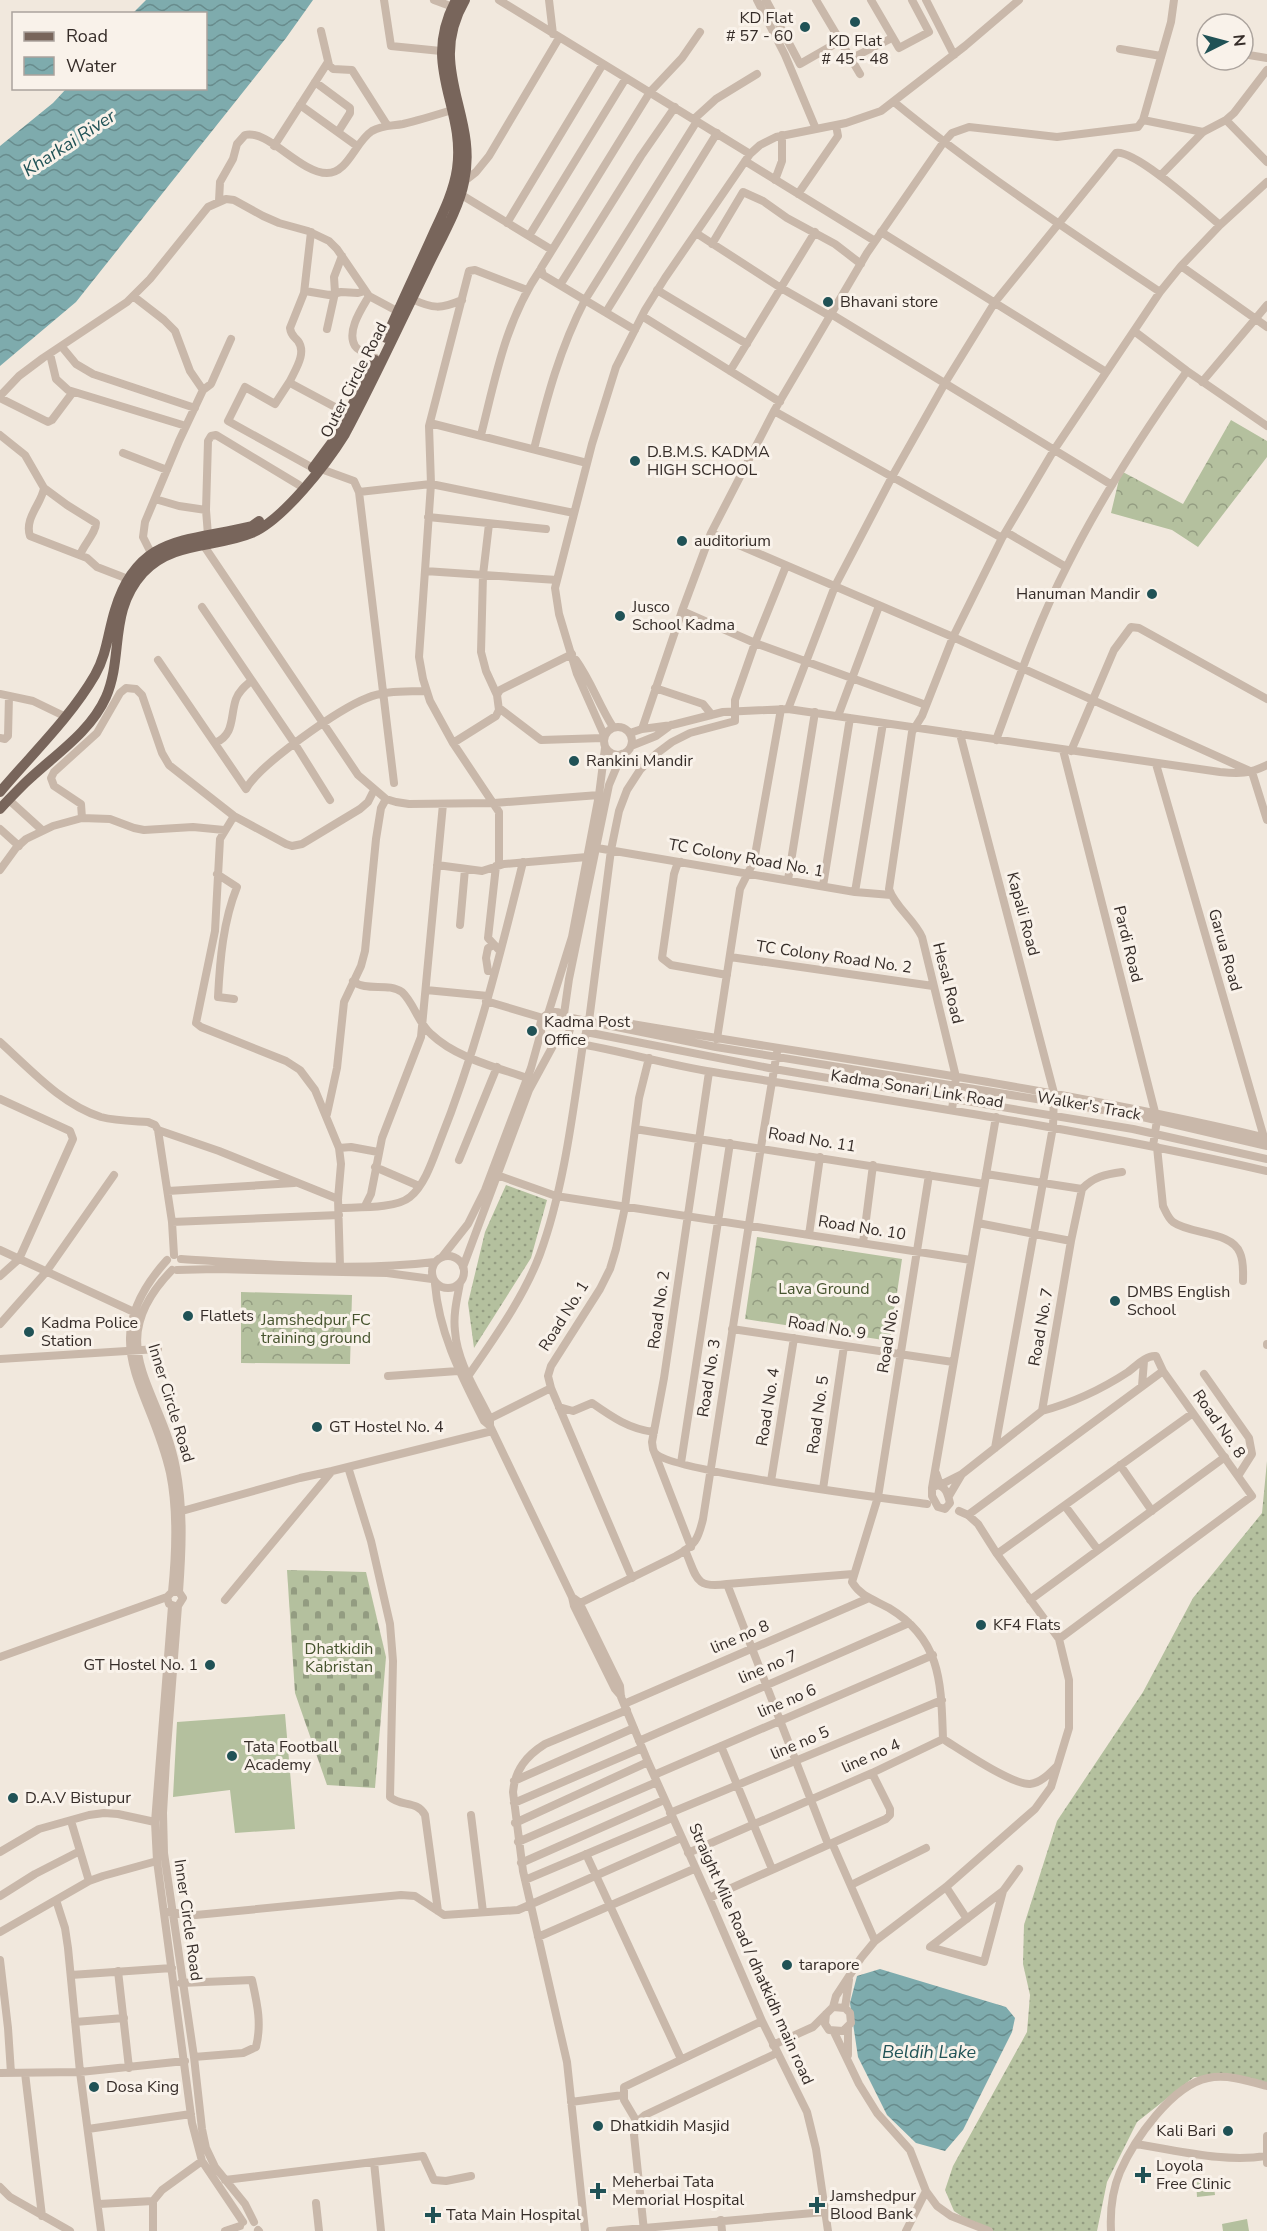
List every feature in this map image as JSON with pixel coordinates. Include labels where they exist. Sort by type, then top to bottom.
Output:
[{"type":"main road","name":"Outer Circle Road","points":[[0,809],[83,730],[96,714],[110,685],[118,623],[134,585],[144,572],[175,552],[203,539],[252,526],[272,512],[317,469],[336,437],[429,244],[457,190],[464,182],[465,139],[448,59],[455,20],[465,0]]},
{"type":"main road","name":"Outer Circle Road","points":[[0,792],[83,693],[101,664],[117,602],[138,564],[152,553],[172,543],[241,537],[260,529],[276,516],[345,434],[412,299],[457,190],[459,157],[441,51],[444,30],[454,3]]},
{"type":"street","points":[[384,0],[391,46],[441,51]]},
{"type":"street","points":[[434,0],[454,3]]},
{"type":"street","points":[[499,0],[717,133],[775,180],[875,241]]},
{"type":"street","points":[[464,182],[489,156],[556,36],[549,0]]},
{"type":"street","points":[[757,0],[785,55],[816,129]]},
{"type":"street","points":[[766,0],[800,64],[840,41]]},
{"type":"street","points":[[816,0],[860,74]]},
{"type":"street","points":[[871,0],[899,48],[929,32],[912,0]]},
{"type":"street","points":[[926,0],[954,55]]},
{"type":"street","points":[[434,1281],[431,1270],[461,1234],[481,1199],[527,1078],[541,1032],[540,1025],[572,937],[605,748],[603,737],[577,674],[555,599],[557,580],[587,463],[616,367],[657,290],[759,145],[782,135],[836,125],[881,111],[954,55],[1019,0]]},
{"type":"street","points":[[642,729],[711,533],[774,411],[861,264],[944,143],[952,133],[964,128],[1057,137],[1134,128],[1143,120],[1171,22],[1174,0]]},
{"type":"street","points":[[321,31],[328,62],[333,69],[352,70],[387,125]]},
{"type":"street","points":[[481,435],[504,344],[527,290],[650,92],[682,58],[700,32]]},
{"type":"street","points":[[850,59],[892,38]]},
{"type":"street","points":[[1120,49],[1161,56]]},
{"type":"street","points":[[274,146],[328,62]]},
{"type":"street","points":[[507,223],[603,64]]},
{"type":"street","points":[[1160,176],[1203,132],[1234,113],[1267,70]]},
{"type":"street","points":[[534,449],[559,357],[569,330],[585,300],[695,120],[716,99],[757,74]]},
{"type":"street","points":[[529,236],[626,78]]},
{"type":"street","points":[[315,82],[350,108],[350,113],[338,132]]},
{"type":"street","points":[[894,102],[944,143],[1160,292]]},
{"type":"street","points":[[300,105],[357,146]]},
{"type":"street","points":[[560,285],[641,156],[675,107]]},
{"type":"street","points":[[219,201],[220,182],[241,138],[245,135],[255,134],[313,171],[328,173],[340,169],[357,146],[372,131],[387,125],[401,124],[452,110]]},
{"type":"street","points":[[1143,120],[1203,132]]},
{"type":"street","points":[[1226,120],[1267,162]]},
{"type":"street","points":[[798,194],[837,136],[836,125]]},
{"type":"street","points":[[606,312],[717,133]]},
{"type":"street","points":[[775,180],[782,160],[782,135]]},
{"type":"street","points":[[717,1039],[740,888],[754,861],[785,709],[806,662],[834,586],[945,382],[995,302],[1116,153],[1124,153],[1160,176],[1220,225]]},
{"type":"street","points":[[891,895],[888,882],[914,727],[922,716],[953,637],[1004,535],[1054,450],[1160,292],[1220,225],[1267,182]]},
{"type":"street","points":[[457,190],[552,250]]},
{"type":"street","points":[[712,244],[743,192],[763,201],[787,218],[835,244],[861,264]]},
{"type":"street","points":[[73,392],[48,422],[0,397],[19,376],[100,322],[133,296],[208,207],[219,201],[234,200],[279,224],[311,232],[329,241],[367,293],[398,310]]},
{"type":"street","points":[[311,232],[304,291],[290,328],[291,334],[300,343],[299,362],[275,404],[245,387],[228,421],[317,469],[354,481],[359,492],[394,783]]},
{"type":"street","points":[[730,371],[815,232]]},
{"type":"street","points":[[881,232],[1106,372]]},
{"type":"street","points":[[696,233],[781,288],[945,382],[1112,485]]},
{"type":"street","points":[[327,329],[335,293],[334,280],[342,256]]},
{"type":"street","points":[[1181,266],[1267,327]]},
{"type":"street","points":[[497,948],[488,938],[498,866],[500,816],[494,803],[453,743],[430,701],[419,657],[431,484],[428,452],[430,423],[468,274],[472,269],[527,290]]},
{"type":"street","points":[[540,270],[543,275],[635,330]]},
{"type":"street","points":[[657,290],[747,344]]},
{"type":"street","points":[[304,291],[325,295],[346,291],[358,294],[367,293]]},
{"type":"street","points":[[367,293],[354,325],[353,341],[356,347],[376,358]]},
{"type":"street","points":[[133,296],[175,331],[190,371],[200,382],[203,390]]},
{"type":"street","points":[[412,299],[429,307],[447,306],[462,300]]},
{"type":"street","points":[[1202,382],[1267,305]]},
{"type":"street","points":[[642,316],[780,402]]},
{"type":"street","points":[[1134,332],[1267,426]]},
{"type":"street","points":[[152,553],[145,542],[143,530],[186,426],[203,390],[211,384],[231,339]]},
{"type":"street","points":[[62,346],[76,364],[93,374],[195,408]]},
{"type":"street","points":[[50,354],[56,379],[73,392],[186,426]]},
{"type":"street","points":[[996,740],[1023,668],[1066,567],[1144,432],[1187,371]]},
{"type":"street","points":[[290,381],[348,414]]},
{"type":"street","points":[[774,411],[1066,567]]},
{"type":"street","points":[[430,423],[587,463]]},
{"type":"street","points":[[0,435],[25,455],[44,488],[96,522],[97,527],[83,546],[80,555]]},
{"type":"street","points":[[299,484],[214,435],[208,441],[203,539],[358,775],[386,799],[402,803],[494,803],[598,795]]},
{"type":"street","points":[[123,453],[167,470]]},
{"type":"street","points":[[359,492],[431,484],[574,513]]},
{"type":"street","points":[[44,488],[33,510],[29,534],[90,559],[97,567],[128,579]]},
{"type":"street","points":[[155,499],[206,510]]},
{"type":"street","points":[[428,517],[546,530]]},
{"type":"street","points":[[453,743],[496,716],[499,708],[481,652],[483,575],[489,524]]},
{"type":"street","points":[[711,533],[953,637],[1252,772],[1267,820]]},
{"type":"street","points":[[469,1375],[526,1286],[540,1255],[556,1196],[583,1044],[590,1019],[611,850],[619,811],[627,790],[640,770],[672,742],[709,727],[733,722],[736,719],[735,700],[786,566]]},
{"type":"street","points":[[425,570],[557,580]]},
{"type":"street","points":[[838,716],[879,606]]},
{"type":"street","points":[[202,607],[330,800]]},
{"type":"street","points":[[682,611],[755,643],[926,705]]},
{"type":"street","points":[[1067,750],[1114,650],[1126,631],[1135,627],[1267,699]]},
{"type":"street","points":[[496,694],[500,690],[573,656]]},
{"type":"street","points":[[573,656],[584,671],[601,707],[614,727],[626,729],[630,734],[631,746]]},
{"type":"street","points":[[158,660],[246,789],[258,773],[322,723],[366,698],[383,694],[426,691]]},
{"type":"street","points":[[215,743],[230,731],[237,698],[251,681]]},
{"type":"street","points":[[82,818],[81,804],[54,786],[51,778],[54,772],[96,733],[122,690],[131,687],[136,688],[142,695],[162,753],[170,765],[234,816],[286,844],[297,846],[360,809],[368,802],[374,790]]},
{"type":"street","points":[[655,688],[704,704],[712,715]]},
{"type":"street","points":[[0,738],[5,739],[8,736],[4,695],[33,701],[64,716]]},
{"type":"street","points":[[499,708],[541,740],[603,737],[614,727]]},
{"type":"street","points":[[630,734],[642,729],[672,725],[735,710],[785,709],[1236,774],[1252,772],[1267,765]]},
{"type":"street","points":[[788,880],[815,712]]},
{"type":"street","points":[[822,886],[850,718]]},
{"type":"street","points":[[855,892],[883,723]]},
{"type":"street","points":[[464,1267],[458,1259],[450,1256],[404,1265],[340,1266],[174,1258],[167,1264],[174,1270],[387,1273],[434,1281],[443,1289],[453,1288],[460,1283],[529,1090],[559,1042],[571,1030],[566,1015],[569,979],[609,785],[622,754],[631,746],[672,725]]},
{"type":"street","name":"Kapali Road","points":[[960,734],[1055,1098],[1053,1127],[995,1448]]},
{"type":"street","points":[[605,748],[609,753],[622,754]]},
{"type":"street","name":"Pardi Road","points":[[1067,750],[1156,1116],[1155,1147],[1163,1206],[1172,1221],[1231,1241],[1241,1254],[1243,1281]]},
{"type":"street","name":"Garua Road","points":[[1156,764],[1266,1142]]},
{"type":"street","points":[[1257,787],[1267,785]]},
{"type":"street","points":[[327,1114],[338,1068],[344,1002],[363,959],[376,839],[381,808],[386,799]]},
{"type":"street","points":[[9,800],[42,830]]},
{"type":"street","points":[[365,1206],[371,1194],[378,1152],[421,1037],[443,804]]},
{"type":"street","points":[[234,816],[224,830],[218,849],[215,931],[196,1023],[286,1061],[300,1070],[315,1090],[327,1114],[339,1149],[341,1164],[340,1266]]},
{"type":"street","points":[[0,870],[19,846],[42,830],[82,818],[110,819],[144,830],[193,826],[224,830]]},
{"type":"street","points":[[0,829],[19,846]]},
{"type":"street","name":"TC Colony Road No. 1","points":[[597,848],[855,892],[891,895]]},
{"type":"street","points":[[437,864],[482,871],[523,862],[587,857]]},
{"type":"street","points":[[172,1222],[397,1203],[408,1199],[419,1186],[435,1154],[475,1045],[497,948],[523,862]]},
{"type":"street","points":[[681,862],[677,865],[674,874],[662,958],[671,965],[727,975]]},
{"type":"street","points":[[460,926],[465,869]]},
{"type":"street","points":[[217,874],[237,887],[228,911],[219,966],[218,997],[234,999]]},
{"type":"street","name":"Hesal Road","points":[[891,895],[918,928],[955,1081],[952,1110]]},
{"type":"street","points":[[488,971],[488,948],[497,948]]},
{"type":"street","name":"TC Colony Road No. 2","points":[[730,957],[933,986]]},
{"type":"street","points":[[353,981],[360,986],[391,988],[400,992],[423,1026],[440,1042],[469,1057],[527,1078]]},
{"type":"street","points":[[426,990],[487,998],[545,1016],[559,1012],[566,1015]]},
{"type":"street","name":"Kadma Sonari Link Road","points":[[566,1015],[716,1047],[777,1053],[1156,1116],[1266,1142]]},
{"type":"street","points":[[590,1019],[717,1039],[777,1053]]},
{"type":"street","points":[[541,1032],[549,1041],[559,1042]]},
{"type":"street","name":"Walker's Track","points":[[586,1032],[774,1069],[1156,1134],[1267,1159]]},
{"type":"street","points":[[0,1042],[40,1079],[85,1111],[102,1118],[148,1122],[155,1125],[158,1130],[168,1191],[174,1258]]},
{"type":"street","name":"Kadma Sonari Link Road","points":[[559,1042],[583,1044],[709,1072],[1053,1127],[1267,1172]]},
{"type":"street","name":"Road No. 3","points":[[688,1549],[699,1535],[703,1519],[760,1147],[777,1053]]},
{"type":"street","name":"Road No. 1","points":[[632,1578],[551,1388],[548,1376],[551,1365],[581,1320],[610,1269],[625,1207],[639,1098],[649,1059]]},
{"type":"street","points":[[459,1160],[497,1067]]},
{"type":"street","name":"Road No. 2","points":[[709,1072],[653,1449],[701,1583],[707,1586],[727,1584]]},
{"type":"street","points":[[0,1099],[73,1134],[72,1144],[19,1259],[0,1276]]},
{"type":"street","points":[[930,1496],[996,1117]]},
{"type":"street","name":"Road No. 11","points":[[635,1128],[984,1184]]},
{"type":"street","points":[[158,1130],[219,1151],[297,1183],[339,1208]]},
{"type":"street","points":[[681,1463],[730,1143]]},
{"type":"street","points":[[339,1149],[351,1147],[378,1152]]},
{"type":"street","points":[[809,1235],[820,1157]]},
{"type":"street","points":[[863,1244],[873,1166]]},
{"type":"street","points":[[375,1167],[419,1186]]},
{"type":"street","points":[[986,1174],[1082,1189],[1097,1177],[1122,1172]]},
{"type":"street","points":[[0,1324],[46,1272],[114,1175]]},
{"type":"street","name":"Road No. 10","points":[[497,1175],[556,1196],[971,1260]]},
{"type":"street","name":"Road No. 6","points":[[854,1574],[878,1497],[929,1175]]},
{"type":"street","points":[[168,1191],[297,1183]]},
{"type":"street","name":"Road No. 7","points":[[1042,1411],[1082,1189]]},
{"type":"street","points":[[978,1223],[1071,1241]]},
{"type":"street","points":[[0,1250],[134,1312]]},
{"type":"street","points":[[174,1258],[182,1263],[174,1270]]},
{"type":"street","name":"Inner Circle Road","points":[[168,1912],[163,1813],[176,1537],[171,1476],[163,1445],[141,1388],[129,1337],[134,1312],[150,1280],[174,1258]]},
{"type":"street","name":"Inner Circle Road","points":[[174,1270],[153,1290],[142,1311],[133,1350],[173,1453],[182,1510],[155,1822],[157,1861],[194,2057],[200,2120],[206,2148],[215,2167],[245,2204],[257,2229]]},
{"type":"street","name":"Straight Mile Road / dhatkidh main road","points":[[434,1281],[439,1312],[458,1371],[489,1424]]},
{"type":"street","name":"Straight Mile Road / dhatkidh main road","points":[[460,1283],[454,1330],[458,1348],[489,1424],[615,1689],[624,1703],[664,1800],[762,2021],[807,2112],[812,2128],[828,2231]]},
{"type":"street","name":"Road No. 9","points":[[732,1329],[953,1362]]},
{"type":"street","name":"Road No. 4","points":[[771,1481],[794,1338]]},
{"type":"street","name":"Road No. 5","points":[[822,1489],[844,1346]]},
{"type":"street","points":[[0,1359],[158,1349]]},
{"type":"street","points":[[935,1469],[940,1485],[962,1474],[1042,1411],[1066,1405],[1109,1383],[1149,1356],[1156,1356],[1163,1371],[968,1515]]},
{"type":"street","points":[[1143,1386],[1144,1361]]},
{"type":"street","points":[[388,1376],[458,1371]]},
{"type":"street","name":"Road No. 8","points":[[1059,1639],[1252,1496],[1163,1371]]},
{"type":"street","points":[[1204,1374],[1249,1438],[1252,1454],[1238,1476]]},
{"type":"street","points":[[182,1510],[348,1467],[489,1424],[551,1388]]},
{"type":"street","points":[[559,1407],[573,1411],[592,1403],[617,1421],[637,1430],[654,1431]]},
{"type":"street","points":[[997,1554],[1193,1413]]},
{"type":"street","points":[[644,2229],[633,2134],[637,2122],[645,2115],[775,2049],[813,2027],[833,2007],[836,1996],[875,1941],[946,1887],[1013,1831],[1035,1809],[1051,1787],[1070,1728],[1069,1680],[1059,1639],[978,1524],[968,1515],[930,1496],[878,1497],[710,1471],[658,1456],[653,1449]]},
{"type":"street","points":[[1030,1600],[1225,1457]]},
{"type":"street","points":[[1120,1465],[1152,1511]]},
{"type":"street","points":[[348,1467],[371,1541],[390,1624],[393,1661],[390,1797],[394,1801],[422,1808],[425,1815],[438,1911]]},
{"type":"street","points":[[225,1600],[332,1471]]},
{"type":"street","points":[[945,1504],[962,1474]]},
{"type":"street","points":[[930,1496],[937,1485],[941,1486],[945,1504]]},
{"type":"street","points":[[1065,1506],[1098,1550]]},
{"type":"street","points":[[575,1602],[632,1578],[688,1549]]},
{"type":"street","points":[[875,1941],[810,1799],[727,1584],[854,1574],[852,1582],[857,1592],[890,1609],[909,1623],[925,1641],[933,1655],[942,1700],[943,1739],[1011,1779],[1030,1784],[1043,1779],[1059,1765]]},
{"type":"street","name":"line no 8","points":[[514,1781],[524,1761],[533,1752],[624,1703],[869,1598]]},
{"type":"street","points":[[0,1657],[174,1599]]},
{"type":"street","name":"line no 7","points":[[514,1803],[766,1684],[909,1623]]},
{"type":"street","name":"line no 6","points":[[518,1842],[721,1746],[933,1655]]},
{"type":"street","name":"line no 5","points":[[525,1880],[736,1786],[942,1700]]},
{"type":"street","points":[[585,2231],[567,2062],[521,1863],[515,1822],[514,1781],[634,1728]]},
{"type":"street","name":"line no 4","points":[[688,1853],[872,1773],[943,1739]]},
{"type":"street","points":[[721,1746],[772,1869]]},
{"type":"street","points":[[515,1822],[648,1762]]},
{"type":"street","points":[[709,1898],[886,1819],[890,1815],[890,1809],[872,1773]]},
{"type":"street","points":[[521,1863],[664,1800]]},
{"type":"street","points":[[0,1852],[39,1829],[104,1813],[155,1822]]},
{"type":"street","points":[[471,1815],[483,1912]]},
{"type":"street","points":[[70,1821],[89,1881]]},
{"type":"street","points":[[168,1912],[196,1915],[400,1895],[415,1896],[444,1914],[518,1910],[681,1838]]},
{"type":"street","points":[[851,1885],[926,1848]]},
{"type":"street","points":[[0,1896],[35,1874],[80,1851]]},
{"type":"street","points":[[586,1854],[608,1906],[681,2059]]},
{"type":"street","points":[[0,1932],[89,1881],[157,1861]]},
{"type":"street","points":[[538,1937],[694,1869]]},
{"type":"street","points":[[1003,1891],[984,1962],[930,1947],[1003,1891],[1019,1869]]},
{"type":"street","points":[[946,1887],[967,1919]]},
{"type":"street","points":[[56,1900],[65,1928],[80,2072],[101,2231]]},
{"type":"street","points":[[170,1924],[196,1915]]},
{"type":"street","name":"Inner Circle Road","points":[[170,1924],[172,1968],[196,2144],[202,2161],[241,2226],[250,2220],[257,2229]]},
{"type":"street","points":[[0,1960],[4,2028],[11,2073]]},
{"type":"street","points":[[71,1975],[172,1968]]},
{"type":"street","points":[[118,1971],[129,2068]]},
{"type":"street","points":[[813,2027],[843,2031],[851,2023],[845,2008],[849,1977]]},
{"type":"street","points":[[181,1983],[252,1980],[259,2012],[260,2030],[256,2047],[243,2053],[194,2057]]},
{"type":"street","points":[[833,2007],[845,2008]]},
{"type":"street","points":[[826,2014],[825,2024],[848,2058],[859,2084],[877,2113],[909,2150],[926,2191],[937,2206],[951,2216],[989,2231]]},
{"type":"street","points":[[75,2022],[124,2018]]},
{"type":"street","points":[[637,2122],[623,2095],[624,2087],[762,2021]]},
{"type":"street","points":[[848,2027],[848,2058]]},
{"type":"street","points":[[0,2073],[80,2072],[185,2061]]},
{"type":"street","points":[[25,2073],[42,2216]]},
{"type":"street","points":[[1111,2231],[1110,2209],[1119,2174],[1135,2144],[1168,2101],[1189,2085],[1209,2078],[1234,2078],[1267,2086]]},
{"type":"street","points":[[571,2102],[623,2095]]},
{"type":"street","points":[[88,2129],[191,2114]]},
{"type":"street","points":[[1135,2144],[1220,2156],[1266,2159],[1267,2136]]},
{"type":"street","points":[[225,2180],[423,2156],[434,2180],[446,2181],[471,2176]]},
{"type":"street","points":[[153,2231],[153,2201],[162,2190],[202,2161]]},
{"type":"street","points":[[374,2162],[381,2231]]},
{"type":"street","points":[[0,2187],[10,2197],[70,2231]]},
{"type":"street","points":[[906,2231],[926,2191]]},
{"type":"street","points":[[99,2204],[153,2201]]},
{"type":"street","points":[[316,2203],[319,2231]]},
{"type":"street","points":[[610,2231],[825,2212]]},
{"type":"street","points":[[721,2220],[723,2231]]},
{"type":"street","points":[[225,2231],[241,2226]]},
{"type":"green space","points":[[1231,420],[1267,441],[1267,457],[1198,547],[1172,530],[1111,513],[1121,471],[1183,504]]},
{"type":"green space","points":[[506,1185],[547,1200],[531,1258],[474,1348],[468,1303],[485,1232]]},
{"type":"green space","name":"Lava Ground","points":[[757,1237],[902,1259],[890,1341],[745,1319]]},
{"type":"green space","name":"Jamshedpur FC training ground","points":[[241,1292],[352,1295],[350,1364],[241,1363]]},
{"type":"green space","points":[[1267,1461],[1267,2083],[1246,2078],[1194,2077],[1137,2122],[1107,2182],[1097,2231],[991,2231],[973,2224],[954,2211],[945,2190],[953,2166],[1027,2032],[1030,1995],[1023,1964],[1024,1925],[1057,1821],[1143,1692],[1193,1598],[1262,1513]]},
{"type":"green space","name":"Dhatkidih Kabristan","points":[[287,1570],[366,1572],[386,1657],[375,1788],[327,1785],[295,1693]]},
{"type":"green space","name":"Tata Football Academy","points":[[285,1714],[295,1829],[235,1833],[230,1790],[173,1797],[177,1722]]},
{"type":"green space","points":[[1196,2179],[1213,2179],[1215,2195],[1197,2197]]},
{"type":"green space","points":[[1247,2219],[1249,2231],[1223,2231],[1222,2224]]},
{"type":"water","name":"Kharkai River","points":[[146,0],[313,0],[286,38],[76,302],[0,366],[0,146],[53,103],[65,90],[207,90],[207,12],[134,12]]},
{"type":"water","name":"Beldih Lake","points":[[880,1969],[1006,2007],[1015,2018],[1012,2032],[963,2130],[945,2151],[916,2143],[887,2115],[858,2057],[850,2003],[857,1976]]},
{"type":"place","name":"KD Flat # 45 - 48","points":[[855,22]]},
{"type":"place","name":"KD Flat # 57 - 60","points":[[805,27]]},
{"type":"place","name":"Bhavani store","points":[[828,302]]},
{"type":"place","name":"D.B.M.S. KADMA HIGH SCHOOL","points":[[635,461]]},
{"type":"place","name":"auditorium","points":[[682,541]]},
{"type":"place","name":"Hanuman Mandir","points":[[1152,594]]},
{"type":"place","name":"Jusco School Kadma","points":[[620,616]]},
{"type":"place","name":"Rankini Mandir","points":[[574,761]]},
{"type":"place","name":"Kadma Post Office","points":[[532,1031]]},
{"type":"place","name":"DMBS English School","points":[[1115,1301]]},
{"type":"place","name":"Flatlets","points":[[188,1316]]},
{"type":"place","name":"Kadma Police Station","points":[[29,1332]]},
{"type":"place","name":"GT Hostel No. 4","points":[[317,1427]]},
{"type":"place","name":"KF4 Flats","points":[[981,1625]]},
{"type":"place","name":"GT Hostel No. 1","points":[[210,1665]]},
{"type":"place","name":"Tata Football Academy","points":[[232,1756]]},
{"type":"place","name":"D.A.V Bistupur","points":[[13,1798]]},
{"type":"place","name":"tarapore","points":[[787,1965]]},
{"type":"place","name":"Dosa King","points":[[94,2087]]},
{"type":"place","name":"Dhatkidih Masjid","points":[[598,2126]]},
{"type":"place","name":"Kali Bari","points":[[1228,2131]]},
{"type":"place","name":"Loyola Free Clinic","points":[[1143,2175]]},
{"type":"place","name":"Meherbai Tata Memorial Hospital","points":[[598,2191]]},
{"type":"place","name":"Jamshedpur Blood Bank","points":[[817,2205]]},
{"type":"place","name":"Tata Main Hospital","points":[[433,2215]]}]
